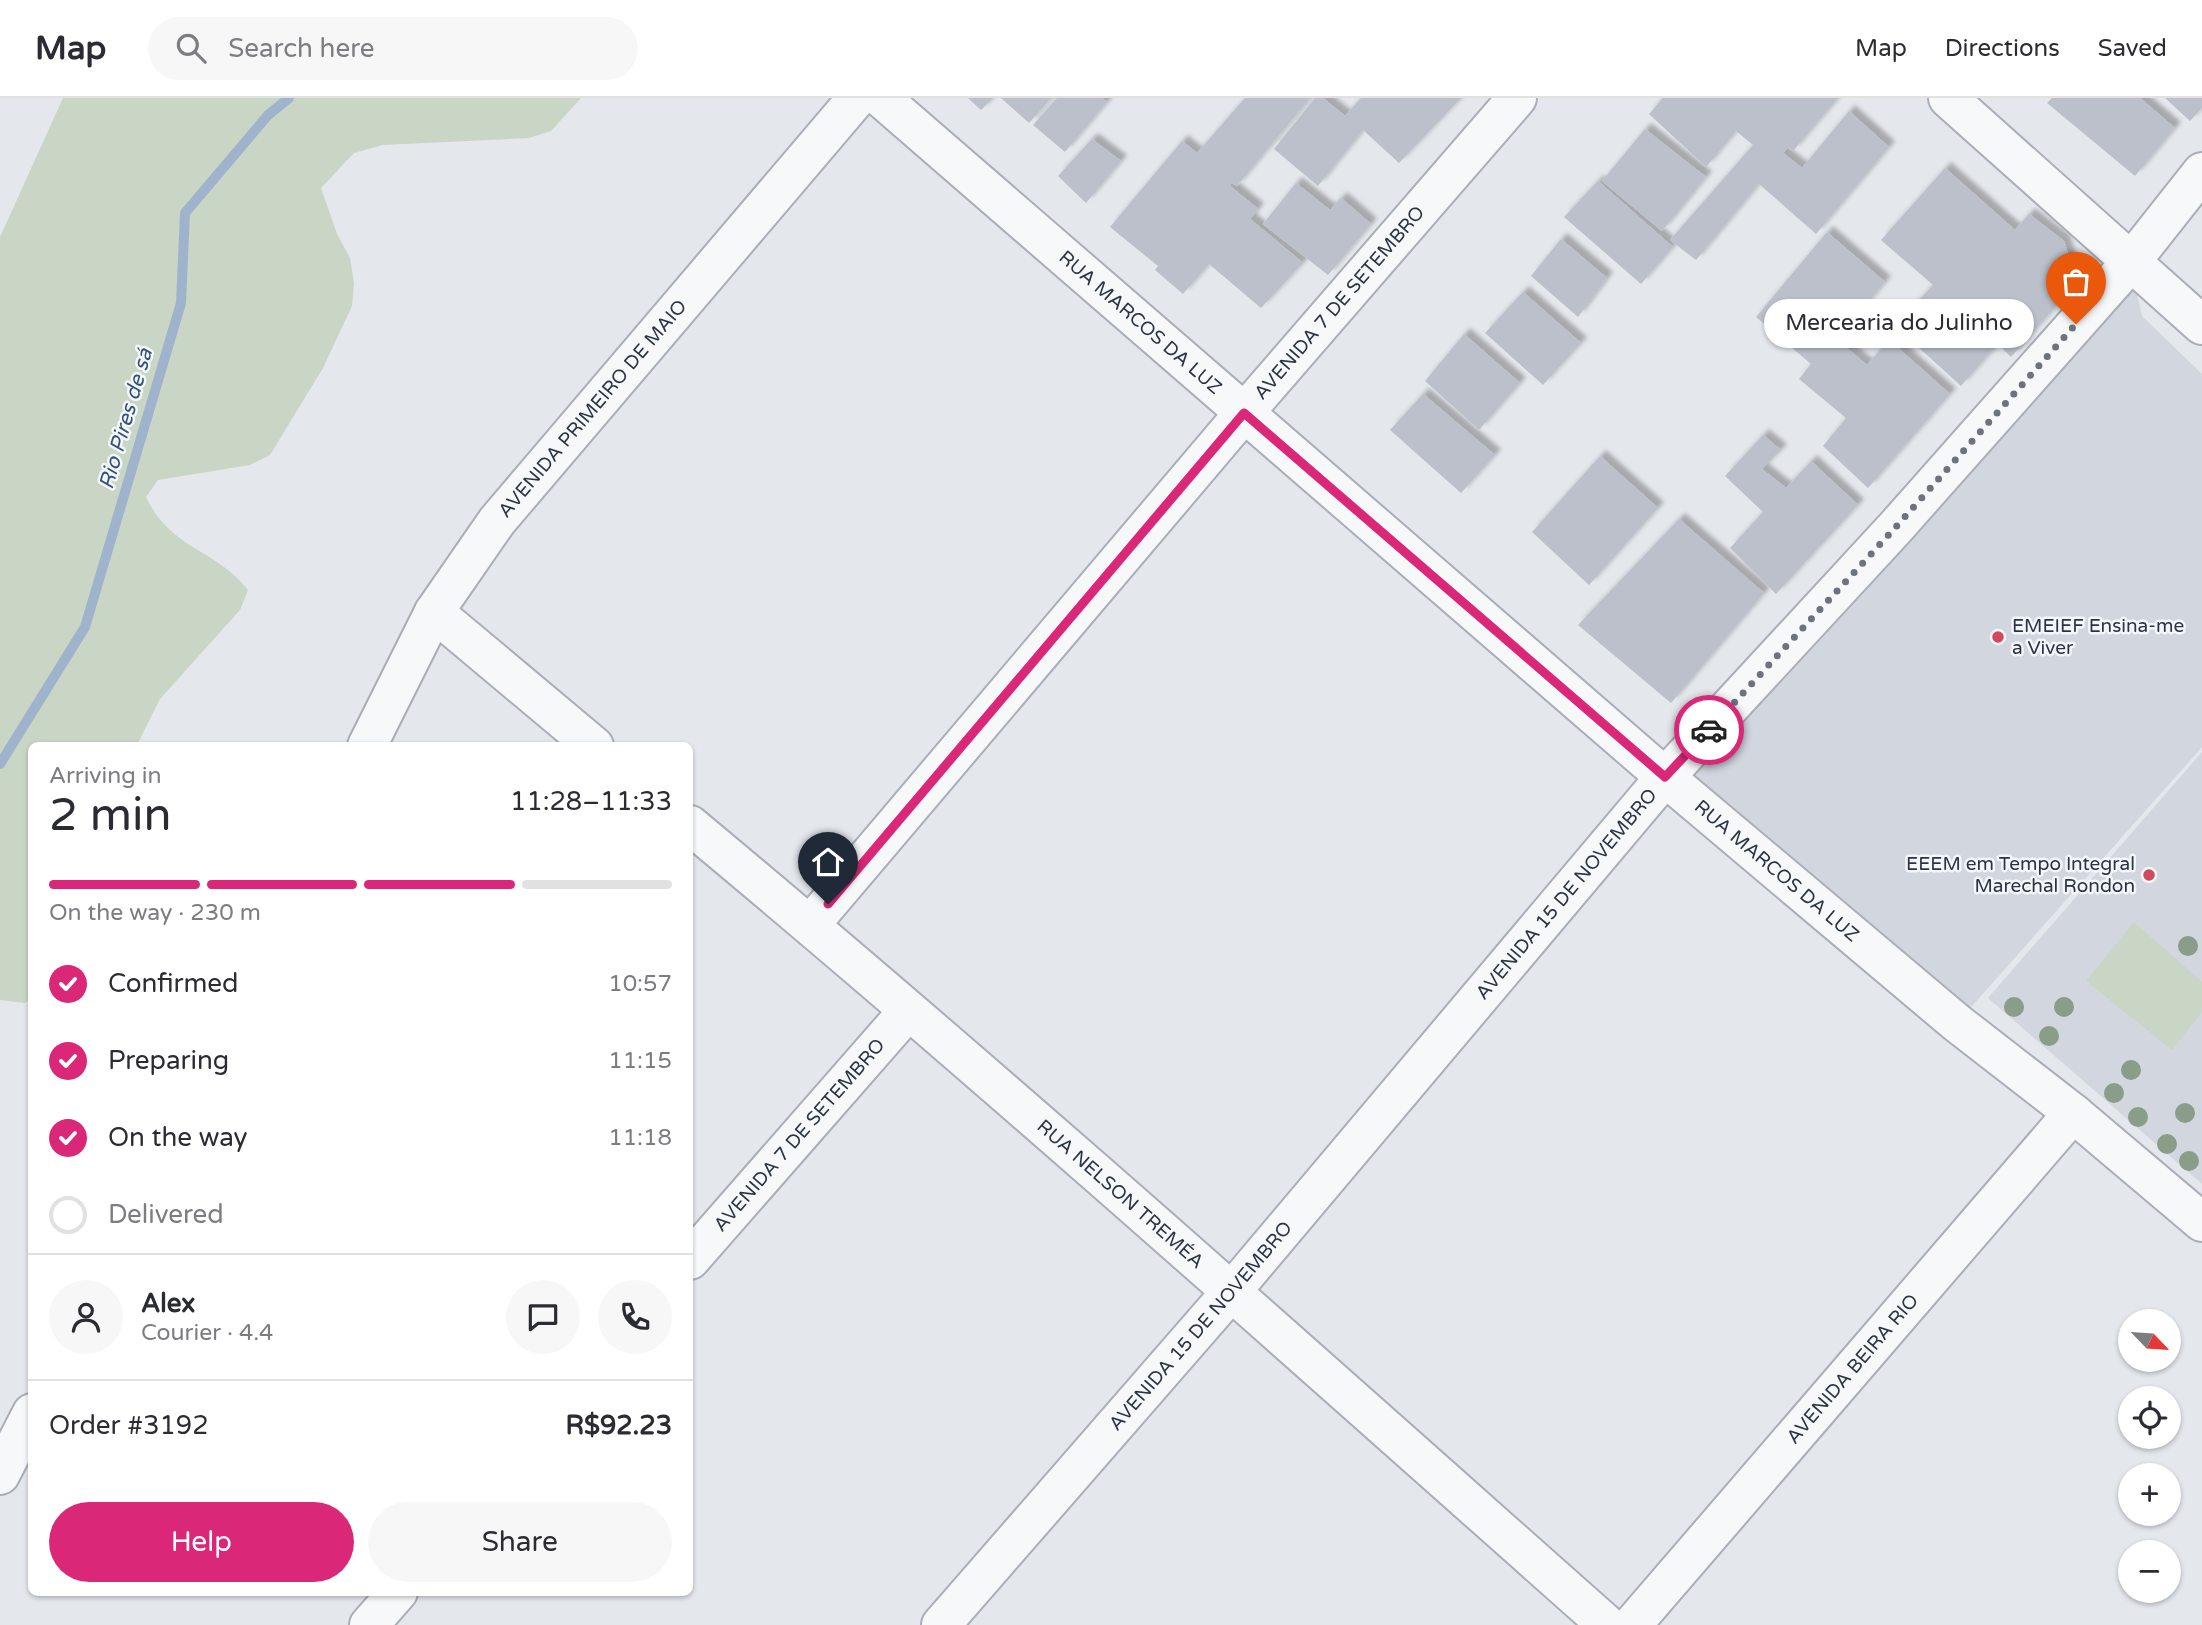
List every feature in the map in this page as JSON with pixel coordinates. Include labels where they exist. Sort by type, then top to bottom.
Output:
[{"type":"street","name":"AVENIDA PRIMEIRO DE MAIO","points":[[369,742],[434,612],[497,521],[857,98]]},
{"type":"street","name":"RUA MARCOS DA LUZ","points":[[881,98],[1665,777],[1957,1023],[2073,1113],[2202,1222]]},
{"type":"street","name":"AVENIDA 7 DE SETEMBRO","points":[[810,925],[1244,413],[1517,98]]},
{"type":"street","points":[[1948,98],[2202,325]]},
{"type":"street","name":"AVENIDA 15 DE NOVEMBRO","points":[[941,1625],[1231,1292],[1665,777],[1895,528],[2130,262],[2202,172]]},
{"type":"street","points":[[434,612],[589,742]]},
{"type":"street","name":"RUA NELSON TREMÉA","points":[[693,828],[810,925],[1231,1292],[1607,1625]]},
{"type":"street","name":"AVENIDA 7 DE SETEMBRO","points":[[693,1257],[908,1011]]},
{"type":"street","name":"AVENIDA BEIRA RIO","points":[[1632,1625],[2073,1113]]},
{"type":"street","points":[[0,1475],[28,1421]]},
{"type":"street","points":[[369,1625],[394,1596]]},
{"type":"shaded area","name":"EMEIEF Ensina-me a Viver","points":[[2130,263],[2142,316],[2202,374],[2202,747],[1957,1023],[1665,777]]},
{"type":"shaded area","name":"EEEM em Tempo Integral Marechal Rondon","points":[[2202,752],[2202,1184],[1988,998]]},
{"type":"green space","points":[[63,98],[581,98],[551,131],[529,138],[383,145],[354,153],[321,188],[337,234],[350,258],[354,283],[352,306],[323,368],[270,455],[250,465],[158,480],[146,497],[168,528],[222,565],[248,590],[240,610],[160,699],[138,742],[28,742],[28,1002],[24,1003],[0,1000],[0,237]]},
{"type":"green space","points":[[2134,922],[2202,982],[2202,1012],[2172,1050],[2086,981]]},
{"type":"building","points":[[968,98],[993,98],[981,110]]},
{"type":"building","points":[[1001,98],[1051,98],[1029,123]]},
{"type":"building","points":[[1057,98],[1102,98],[1107,102],[1065,152],[1033,125]]},
{"type":"building","points":[[1245,98],[1310,98],[1237,186],[1232,183],[1229,185],[1258,209],[1250,219],[1303,263],[1261,308],[1209,264],[1183,294],[1155,270],[1158,266],[1110,227],[1182,141],[1197,153]]},
{"type":"building","points":[[1315,98],[1323,98],[1345,116],[1361,98],[1461,98],[1399,163],[1363,130],[1318,186],[1274,149]]},
{"type":"building","points":[[1663,98],[1838,98],[1793,151],[1788,147],[1783,153],[1802,168],[1849,111],[1889,147],[1816,234],[1759,184],[1696,260],[1670,240],[1753,145],[1736,131],[1706,167],[1649,114]]},
{"type":"building","points":[[2052,98],[2140,98],[2175,128],[2135,176],[2047,103]]},
{"type":"building","points":[[2165,98],[2202,98],[2202,108],[2190,121]]},
{"type":"building","points":[[1645,129],[1706,177],[1662,231],[1602,181]]},
{"type":"building","points":[[1092,139],[1121,161],[1086,203],[1058,176]]},
{"type":"building","points":[[1945,168],[2015,230],[2029,214],[2064,241],[2074,271],[2066,295],[2011,357],[1998,344],[1961,386],[1895,326],[1933,285],[1881,240]]},
{"type":"building","points":[[1598,181],[1673,247],[1641,284],[1564,217]]},
{"type":"building","points":[[1296,183],[1330,210],[1341,198],[1371,224],[1328,275],[1263,224]]},
{"type":"building","points":[[1827,232],[1885,282],[1837,340],[1867,365],[1889,340],[1950,394],[1868,488],[1823,446],[1846,418],[1799,379],[1811,364],[1756,317]]},
{"type":"building","points":[[1561,239],[1607,278],[1578,317],[1531,276]]},
{"type":"building","points":[[1523,292],[1581,343],[1543,385],[1485,333]]},
{"type":"building","points":[[1464,334],[1520,383],[1479,430],[1425,381]]},
{"type":"building","points":[[1423,394],[1495,455],[1461,493],[1390,430]]},
{"type":"building","points":[[1763,435],[1781,450],[1762,469],[1786,488],[1811,461],[1858,505],[1776,594],[1730,548],[1763,512],[1725,476]]},
{"type":"building","points":[[1600,456],[1658,508],[1589,585],[1532,532]]},
{"type":"building","points":[[1679,519],[1764,593],[1671,703],[1578,625]]},
{"type":"waterway","name":"Rio Pires de sá","points":[[0,764],[85,627],[181,303],[185,213],[268,115],[289,98]]},
{"type":"way so far","points":[[1709,730],[1895,528],[2076,324]]},
{"type":"place","name":"Mercearia do Julinho","points":[[2076,324]]},
{"type":"place","name":"EMEIEF Ensina-me a Viver","points":[[1998,637]]},
{"type":"place","name":"EEEM em Tempo Integral Marechal Rondon","points":[[2149,875]]},
{"type":"route","points":[[828,904],[1244,413],[1665,777],[1709,730]]}]
